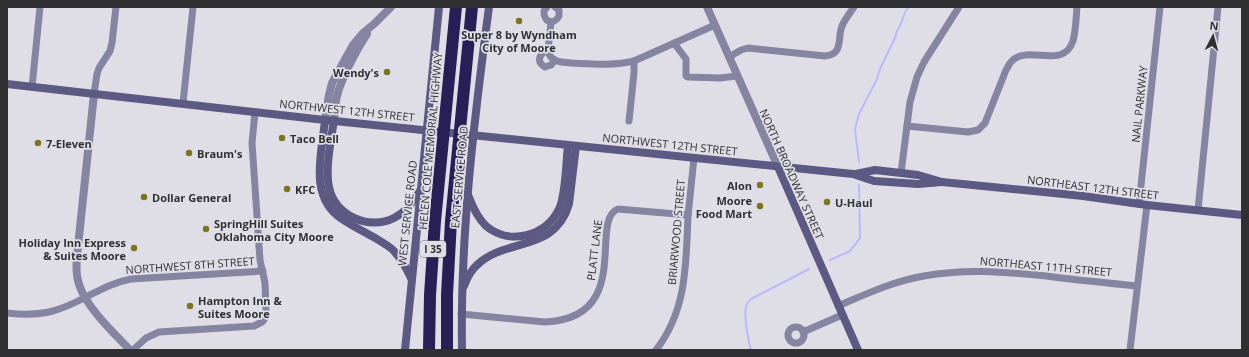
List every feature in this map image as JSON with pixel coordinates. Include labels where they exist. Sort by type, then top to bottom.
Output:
[{"type":"highway","name":"HELEN COLE MEMORIAL HIGHWAY","points":[[429,350],[430,295],[435,221],[456,7]]},
{"type":"highway","name":"I 35","points":[[447,350],[447,295],[451,221],[472,7]]},
{"type":"main road","name":"WEST SERVICE ROAD","points":[[405,350],[439,7]]},
{"type":"main road","name":"EAST SERVICE ROAD","points":[[462,350],[461,314],[468,193],[478,89],[489,7]]},
{"type":"main road","name":"NORTHWEST 12TH STREET","points":[[7,84],[325,120],[853,174]]},
{"type":"main road","points":[[325,120],[319,176],[321,191],[324,199],[329,207],[340,218],[392,249],[405,265],[412,281]]},
{"type":"main road","points":[[334,120],[328,170],[329,188],[336,204],[348,214],[354,218],[367,222],[381,222],[393,219],[403,213],[420,190]]},
{"type":"main road","points":[[468,193],[477,214],[490,229],[504,235],[511,236],[523,236],[535,233],[548,224],[561,205],[572,145]]},
{"type":"main road","points":[[462,290],[468,275],[483,260],[496,253],[542,238],[560,223],[568,210],[569,204],[572,145]]},
{"type":"main road","name":"NORTH BROADWAY STREET","points":[[778,167],[858,350]]},
{"type":"main road","name":"NORTHEAST 12TH STREET","points":[[853,174],[876,170],[918,175],[942,182]]},
{"type":"main road","points":[[901,173],[903,183]]},
{"type":"main road","name":"NORTHEAST 12TH STREET","points":[[853,174],[874,181],[918,184],[942,182],[1083,196],[1242,215]]},
{"type":"street","points":[[32,87],[40,7]]},
{"type":"street","points":[[116,7],[110,51],[98,68],[97,74],[76,267],[80,286],[85,298],[131,350],[146,338],[159,332],[254,326],[264,320],[266,309],[265,283],[260,260],[252,143],[255,112]]},
{"type":"street","points":[[183,103],[194,7]]},
{"type":"street","points":[[325,120],[332,82],[353,44],[391,7]]},
{"type":"street","points":[[547,7],[544,11],[544,17],[547,21],[551,22],[556,21],[559,16],[559,10],[555,7]]},
{"type":"street","name":"NORTH BROADWAY STREET","points":[[707,7],[778,167]]},
{"type":"street","points":[[729,57],[740,50],[748,48],[825,56],[833,54],[838,47],[842,28],[854,7]]},
{"type":"street","points":[[901,173],[910,102],[917,77],[924,62],[959,7]]},
{"type":"street","points":[[907,126],[968,132],[978,130],[985,123],[1006,70],[1011,62],[1024,55],[1048,57],[1057,56],[1062,54],[1070,47],[1074,40],[1077,7]]},
{"type":"street","name":"NAIL PARKWAY","points":[[1130,350],[1137,286],[1160,7]]},
{"type":"street","points":[[1198,210],[1218,7]]},
{"type":"street","points":[[551,22],[548,49],[549,55],[555,60],[602,65],[634,61],[715,25]]},
{"type":"street","points":[[334,120],[337,95],[341,84],[360,45],[374,24]]},
{"type":"street","points":[[674,43],[686,59],[686,76],[720,78],[737,76]]},
{"type":"street","points":[[548,49],[540,55],[540,62],[545,67],[551,65],[555,60]]},
{"type":"street","points":[[629,120],[634,61]]},
{"type":"street","name":"BRIARWOOD STREET","points":[[656,350],[669,331],[679,304],[686,267],[688,214],[694,158]]},
{"type":"street","name":"PLATT LANE","points":[[461,314],[545,322],[556,322],[573,317],[593,301],[600,287],[608,222],[611,212],[618,208],[688,214]]},
{"type":"street","name":"NORTHWEST 8TH STREET","points":[[7,313],[24,315],[43,314],[69,305],[112,284],[131,279],[263,271]]},
{"type":"street","name":"NORTHEAST 11TH STREET","points":[[838,306],[870,292],[909,279],[960,271],[1000,272],[1137,286]]},
{"type":"street","points":[[804,332],[842,315]]},
{"type":"waterway","points":[[859,162],[855,129],[859,114],[877,79],[905,12],[909,7]]},
{"type":"waterway","points":[[830,260],[850,251],[860,238],[859,185]]},
{"type":"waterway","points":[[751,350],[746,316],[748,301],[809,269]]},
{"type":"place","name":"Super 8 by Wyndham City of Moore","points":[[519,21]]},
{"type":"place","name":"Wendy's","points":[[387,72]]},
{"type":"place","name":"Taco Bell","points":[[282,138]]},
{"type":"place","name":"7-Eleven","points":[[38,143]]},
{"type":"place","name":"Braum's","points":[[189,153]]},
{"type":"place","name":"Alon","points":[[760,185]]},
{"type":"place","name":"KFC","points":[[287,189]]},
{"type":"place","name":"Dollar General","points":[[144,197]]},
{"type":"place","name":"U-Haul","points":[[827,202]]},
{"type":"place","name":"Moore Food Mart","points":[[760,206]]},
{"type":"place","name":"SpringHill Suites Oklahoma City Moore","points":[[206,229]]},
{"type":"place","name":"Holiday Inn Express & Suites Moore","points":[[134,248]]},
{"type":"place","name":"Hampton Inn & Suites Moore","points":[[190,306]]}]
